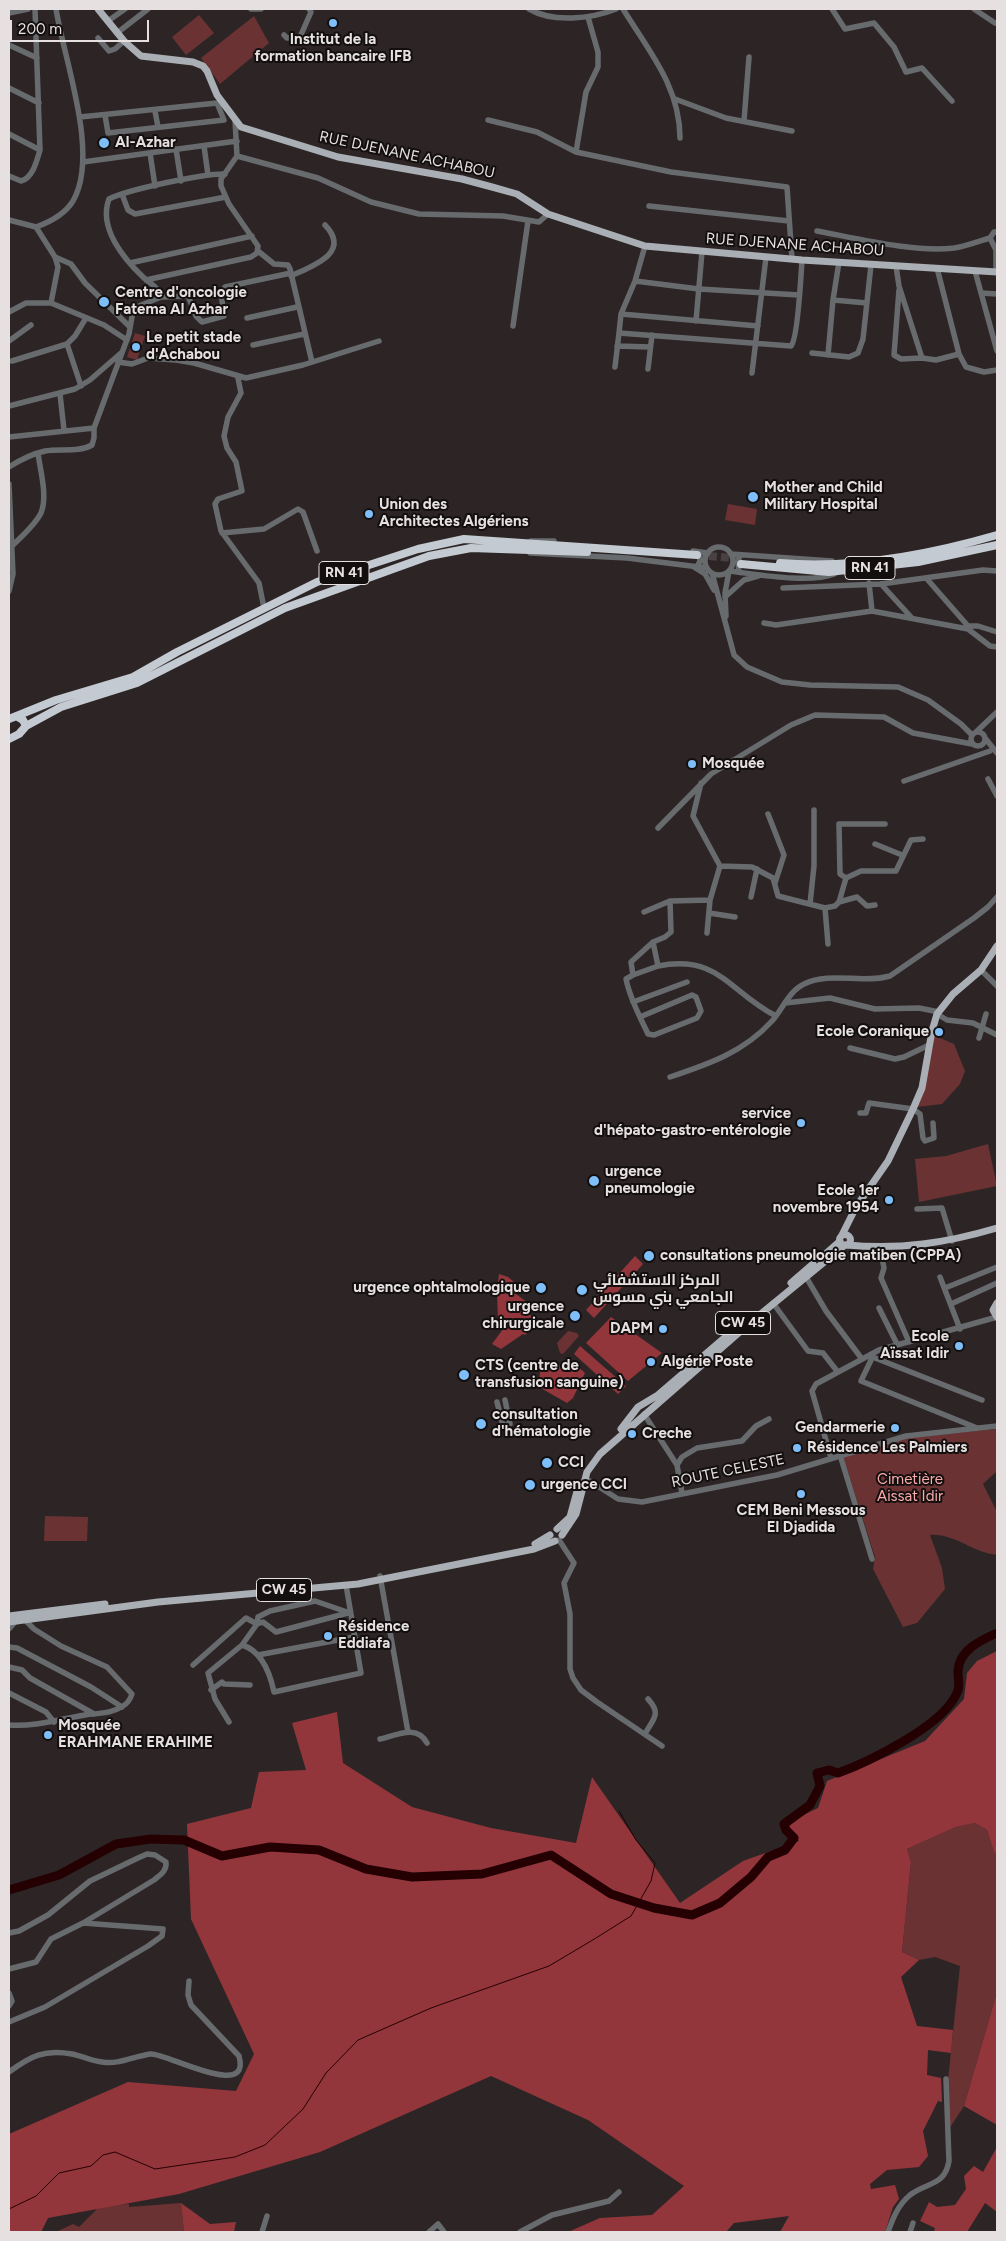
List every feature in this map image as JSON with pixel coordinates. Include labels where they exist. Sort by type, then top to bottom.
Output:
[{"type":"highway","points":[[963,543],[997,529]]},
{"type":"highway","name":"RN 41","points":[[741,563],[812,571],[918,554],[997,535]]},
{"type":"highway","name":"RN 41","points":[[12,717],[56,700],[133,677],[176,652],[317,582],[356,568],[449,541],[464,539],[521,546],[696,560]]},
{"type":"highway","name":"RN 41","points":[[26,726],[61,706],[102,695],[143,680],[285,608],[439,553],[471,548],[521,546]]},
{"type":"highway","name":"RN 41","points":[[843,567],[918,562],[997,546]]},
{"type":"highway","points":[[285,608],[299,598],[358,576],[360,573],[356,568]]},
{"type":"highway","points":[[9,739],[19,734],[26,726],[23,720],[12,717]]},
{"type":"main road","name":"RUE DJENANE ACHABOU","points":[[98,9],[124,41],[141,56],[193,62],[203,66],[208,72],[217,95],[243,128],[344,158],[462,179],[517,194],[548,214],[645,246],[802,260],[997,272]]},
{"type":"main road","points":[[997,946],[981,970],[953,994],[938,1013],[929,1045],[922,1088],[888,1161],[853,1215],[845,1241],[861,1247],[880,1248],[952,1241],[997,1228]]},
{"type":"main road","name":"CW 45","points":[[648,1405],[806,1277],[845,1241]]},
{"type":"main road","name":"CW 45","points":[[17,1622],[158,1602],[346,1585],[534,1549],[557,1536],[574,1518],[590,1467],[600,1454],[648,1405],[845,1241]]},
{"type":"main road","points":[[996,1315],[997,1303]]},
{"type":"main road","points":[[557,1536],[570,1517],[579,1482],[587,1463],[640,1414]]},
{"type":"main road","points":[[9,1616],[17,1622],[157,1598],[380,1578]]},
{"type":"street","points":[[9,13],[28,9]]},
{"type":"street","points":[[9,176],[21,181],[26,179],[37,160],[40,150],[35,9]]},
{"type":"street","points":[[9,220],[36,227],[52,221],[73,201],[83,162],[80,117],[56,9]]},
{"type":"street","points":[[108,21],[124,9]]},
{"type":"street","points":[[118,33],[148,9]]},
{"type":"street","points":[[251,9],[261,9]]},
{"type":"street","points":[[284,35],[287,38],[300,37],[311,12],[308,9]]},
{"type":"street","points":[[529,9],[550,16],[588,17],[616,9]]},
{"type":"street","points":[[624,9],[662,70],[676,99],[680,138]]},
{"type":"street","points":[[832,9],[845,30],[870,22],[874,23],[894,47],[906,72],[922,68],[952,101]]},
{"type":"street","points":[[974,9],[995,23]]},
{"type":"street","points":[[576,152],[586,92],[598,67],[598,52],[588,17]]},
{"type":"street","points":[[98,38],[109,51],[115,50],[124,41]]},
{"type":"street","points":[[9,45],[37,58]]},
{"type":"street","points":[[744,121],[749,57]]},
{"type":"street","points":[[9,88],[39,103]]},
{"type":"street","points":[[676,99],[726,118],[744,121],[755,126],[792,131]]},
{"type":"street","points":[[80,117],[105,115],[155,111],[217,103],[223,117],[222,121],[108,132],[105,115]]},
{"type":"street","points":[[155,111],[158,127]]},
{"type":"street","points":[[235,120],[237,156],[221,182],[226,197],[252,236],[258,251],[270,262],[288,265],[312,362]]},
{"type":"street","points":[[488,120],[537,132],[576,152],[671,172],[787,187],[792,259]]},
{"type":"street","points":[[9,134],[40,150]]},
{"type":"street","points":[[83,162],[237,141]]},
{"type":"street","points":[[204,146],[208,175]]},
{"type":"street","points":[[176,149],[182,180]]},
{"type":"street","points":[[150,153],[155,186]]},
{"type":"street","points":[[237,156],[318,178],[371,202],[419,214],[502,216],[542,222],[548,214]]},
{"type":"street","points":[[161,297],[157,288],[146,280],[114,241],[107,215],[109,199],[122,194],[182,180],[225,174]]},
{"type":"street","points":[[122,194],[128,210],[135,214],[226,197]]},
{"type":"street","points":[[649,206],[789,221]]},
{"type":"street","points":[[513,326],[528,221]]},
{"type":"street","points":[[9,468],[26,456],[89,447],[94,441],[94,428],[127,340],[132,313],[135,308],[161,297],[188,296],[196,316],[202,322],[224,316],[221,293],[225,287],[291,274],[321,261],[330,254],[334,237],[326,225]]},
{"type":"street","points":[[36,227],[55,257],[58,271],[51,303]]},
{"type":"street","points":[[817,231],[895,245],[946,248],[955,248],[990,238],[994,232],[997,232]]},
{"type":"street","points":[[130,262],[252,236]]},
{"type":"street","points":[[990,238],[997,250],[997,272]]},
{"type":"street","points":[[615,367],[621,314],[635,281],[645,246]]},
{"type":"street","points":[[146,280],[251,257],[258,251]]},
{"type":"street","points":[[696,321],[702,252]]},
{"type":"street","points":[[55,257],[71,264],[85,283],[130,327]]},
{"type":"street","points":[[752,373],[766,257]]},
{"type":"street","points":[[619,333],[756,345],[793,345],[802,260]]},
{"type":"street","points":[[828,355],[839,262]]},
{"type":"street","points":[[812,353],[849,356],[858,353],[863,339],[871,265]]},
{"type":"street","points":[[896,266],[899,286],[922,358]]},
{"type":"street","points":[[937,268],[959,354],[966,367],[984,372],[997,370]]},
{"type":"street","points":[[975,271],[997,351]]},
{"type":"street","points":[[635,281],[699,289],[799,295]]},
{"type":"street","points":[[899,286],[894,355],[901,360],[922,358],[936,360],[959,354]]},
{"type":"street","points":[[981,293],[997,294]]},
{"type":"street","points":[[833,300],[867,303]]},
{"type":"street","points":[[9,312],[26,303],[51,303],[114,330],[127,340]]},
{"type":"street","points":[[247,318],[297,307]]},
{"type":"street","points":[[621,314],[758,326]]},
{"type":"street","points":[[12,361],[67,344],[75,336],[86,318]]},
{"type":"street","points":[[9,341],[31,325]]},
{"type":"street","points":[[990,326],[997,327]]},
{"type":"street","points":[[252,346],[304,334]]},
{"type":"street","points":[[648,369],[652,335]]},
{"type":"street","points":[[118,362],[132,364],[148,358],[176,360],[214,368],[238,378],[246,378],[312,362],[379,341]]},
{"type":"street","points":[[67,344],[81,386]]},
{"type":"street","points":[[618,346],[650,347]]},
{"type":"street","points":[[9,406],[60,394],[81,386],[121,353]]},
{"type":"street","points":[[238,378],[242,393],[228,417],[224,436],[228,452],[236,462],[242,490],[240,493],[216,501],[222,533],[259,583],[264,608]]},
{"type":"street","points":[[60,394],[64,430]]},
{"type":"street","points":[[9,437],[94,428]]},
{"type":"street","points":[[12,546],[34,522],[42,508],[38,453]]},
{"type":"street","points":[[9,484],[13,574],[9,591]]},
{"type":"street","points":[[222,533],[264,529],[298,509],[303,512],[317,551]]},
{"type":"street","points":[[521,546],[540,555],[696,560],[718,547],[725,548],[741,563],[761,575]]},
{"type":"street","points":[[707,568],[705,563],[708,553]]},
{"type":"street","points":[[727,629],[725,597],[729,571],[733,564],[731,554]]},
{"type":"street","points":[[696,560],[712,573],[734,655],[747,667],[782,682],[810,686],[898,687],[928,700],[961,724],[985,737],[997,753]]},
{"type":"street","points":[[696,560],[718,597]]},
{"type":"street","points":[[712,573],[721,575],[741,563]]},
{"type":"street","points":[[725,597],[744,580],[761,575],[778,577],[825,576],[843,567]]},
{"type":"street","points":[[783,588],[881,584],[983,570],[997,571]]},
{"type":"street","points":[[927,579],[968,627],[990,646],[997,647]]},
{"type":"street","points":[[870,583],[872,611]]},
{"type":"street","points":[[881,584],[911,617]]},
{"type":"street","points":[[764,623],[776,625],[872,611],[997,632]]},
{"type":"street","points":[[972,744],[976,733],[997,712]]},
{"type":"street","points":[[979,747],[983,745],[987,724],[997,712]]},
{"type":"street","points":[[658,828],[711,774],[791,725],[816,715],[884,717],[913,734],[972,744],[997,753]]},
{"type":"street","points":[[904,781],[990,750]]},
{"type":"street","points":[[988,779],[997,796]]},
{"type":"street","points":[[701,783],[693,816],[720,866],[710,900],[708,933]]},
{"type":"street","points":[[810,904],[814,866],[814,810]]},
{"type":"street","points":[[768,814],[784,855],[775,883]]},
{"type":"street","points":[[846,878],[840,874],[839,824],[885,824]]},
{"type":"street","points":[[839,902],[846,878],[861,871],[896,871],[910,840],[923,838]]},
{"type":"street","points":[[875,844],[902,855]]},
{"type":"street","points":[[720,866],[758,869],[773,878],[778,896],[825,908],[857,897],[867,906],[875,905]]},
{"type":"street","points":[[751,897],[758,869]]},
{"type":"street","points":[[670,1076],[709,1065],[732,1054],[756,1036],[776,1016],[798,987],[815,980],[879,979],[890,976],[981,913],[997,897]]},
{"type":"street","points":[[644,912],[670,901],[710,900]]},
{"type":"street","points":[[633,974],[631,962],[653,942],[671,932],[670,901]]},
{"type":"street","points":[[825,908],[828,944]]},
{"type":"street","points":[[709,913],[735,917]]},
{"type":"street","points":[[653,942],[658,966]]},
{"type":"street","points":[[992,953],[997,960]]},
{"type":"street","points":[[640,1017],[692,995],[696,997],[702,1012],[696,1018],[651,1036],[640,1017],[626,979],[633,974],[676,962],[696,964],[710,969],[753,1003],[776,1016]]},
{"type":"street","points":[[981,970],[997,986]]},
{"type":"street","points":[[633,1002],[687,982]]},
{"type":"street","points":[[785,1003],[830,998],[875,1009],[908,1008],[938,1013],[947,1020],[966,1020],[984,1027],[997,1035]]},
{"type":"street","points":[[980,1038],[986,1014]]},
{"type":"street","points":[[850,1048],[895,1059],[910,1055],[929,1045]]},
{"type":"street","points":[[860,1113],[866,1113],[869,1103],[913,1109],[920,1113],[924,1140],[934,1138],[933,1123]]},
{"type":"street","points":[[916,1209],[942,1208],[952,1241]]},
{"type":"street","points":[[880,1248],[884,1268],[881,1278],[909,1342]]},
{"type":"street","points":[[945,1288],[997,1267]]},
{"type":"street","points":[[806,1277],[826,1311],[862,1359]]},
{"type":"street","points":[[940,1277],[960,1329]]},
{"type":"street","points":[[951,1304],[997,1283]]},
{"type":"street","points":[[773,1304],[808,1352],[823,1353],[837,1371]]},
{"type":"street","points":[[879,1308],[897,1344]]},
{"type":"street","points":[[831,1458],[812,1391],[816,1384],[837,1371],[897,1344],[960,1329],[996,1315]]},
{"type":"street","points":[[871,1357],[982,1400]]},
{"type":"street","points":[[871,1357],[861,1381],[979,1429]]},
{"type":"street","points":[[498,1402],[503,1426],[507,1426],[510,1424],[505,1400]]},
{"type":"street","points":[[640,1414],[677,1465],[682,1494]]},
{"type":"street","points":[[677,1465],[682,1457],[697,1448],[742,1441],[756,1426],[770,1419]]},
{"type":"street","name":"ROUTE CELESTE","points":[[585,1478],[618,1499],[628,1502],[642,1502],[748,1482],[906,1436],[997,1426]]},
{"type":"street","points":[[840,1455],[872,1559]]},
{"type":"street","points":[[557,1536],[574,1563],[564,1583],[570,1614],[571,1674],[577,1685],[586,1695],[662,1746]]},
{"type":"street","points":[[380,1578],[408,1732]]},
{"type":"street","points":[[242,1645],[251,1648],[258,1655],[271,1678],[274,1692],[361,1674],[346,1585]]},
{"type":"street","points":[[230,1722],[211,1690],[208,1673],[242,1645],[257,1624],[258,1617],[270,1611],[315,1601],[350,1613]]},
{"type":"street","points":[[192,1665],[246,1618],[257,1624],[263,1622],[276,1632],[350,1613]]},
{"type":"street","points":[[9,1725],[27,1726],[87,1714],[95,1715],[122,1707],[129,1702],[132,1694],[107,1667],[61,1646],[17,1622]]},
{"type":"street","points":[[258,1655],[354,1637]]},
{"type":"street","points":[[9,1647],[17,1648],[91,1687],[122,1707]]},
{"type":"street","points":[[9,1667],[22,1670],[30,1678],[95,1715]]},
{"type":"street","points":[[211,1690],[222,1682],[224,1684],[250,1685]]},
{"type":"street","points":[[9,1693],[46,1712],[54,1722]]},
{"type":"street","points":[[644,1734],[656,1713],[656,1708],[648,1699]]},
{"type":"street","points":[[380,1739],[408,1732],[420,1733],[427,1743]]},
{"type":"street","points":[[9,1933],[19,1931],[48,1915],[90,1881],[138,1858],[147,1854],[155,1855],[166,1862],[163,1873],[154,1880],[83,1923],[51,1939],[36,1962],[9,1969]]},
{"type":"street","points":[[9,2022],[45,2007],[148,1946],[162,1936],[163,1929],[83,1923]]},
{"type":"street","points":[[9,2072],[33,2056],[50,2052],[72,2054],[112,2063],[152,2054],[170,2058],[208,2073],[230,2077],[235,2074],[240,2065],[239,2056],[191,2005],[188,1996],[188,1981]]},
{"type":"street","points":[[9,1992],[12,2001],[9,2006]]},
{"type":"street","points":[[888,2232],[898,2207],[910,2195],[943,2178],[948,2171],[946,2079]]},
{"type":"street","points":[[520,2232],[552,2215],[609,2201],[619,2192]]},
{"type":"street","points":[[262,2232],[267,2216]]},
{"type":"street","points":[[910,2232],[913,2223]]},
{"type":"street","points":[[429,2232],[438,2224],[444,2232]]},
{"type":"green space","points":[[199,15],[214,33],[186,55],[172,37]]},
{"type":"green space","points":[[254,16],[269,43],[220,84],[201,58]]},
{"type":"green space","name":"Le petit stade d'Achabou","points":[[135,333],[145,336],[137,360],[127,357]]},
{"type":"green space","points":[[728,504],[757,509],[755,525],[725,520]]},
{"type":"green space","points":[[933,1035],[954,1044],[965,1071],[960,1084],[942,1104],[917,1107]]},
{"type":"green space","points":[[988,1144],[997,1186],[919,1202],[915,1159],[946,1156]]},
{"type":"green space","points":[[568,1331],[577,1333],[579,1336],[563,1354],[560,1353],[557,1343]]},
{"type":"green space","name":"Cimetière Aissat Idir","points":[[997,1429],[997,1471],[983,1484],[997,1512],[997,1555],[980,1551],[947,1537],[930,1535],[942,1568],[945,1589],[917,1623],[903,1627],[873,1569],[875,1557],[843,1456],[905,1438]]},
{"type":"green space","points":[[45,1516],[88,1517],[87,1541],[44,1541]]},
{"type":"green space","points":[[975,1823],[987,1830],[995,1853],[997,1848],[997,1992],[964,2106],[951,2126],[949,2126],[948,2080],[960,1966],[935,1957],[919,1960],[902,1952],[911,1862],[907,1849],[956,1827]]},
{"type":"green space","points":[[181,2203],[184,2232],[56,2232],[73,2224],[79,2227],[101,2205],[129,2204],[129,2207]]},
{"type":"shaded area","points":[[635,1256],[643,1264],[594,1318],[586,1310]]},
{"type":"shaded area","points":[[499,1274],[508,1277],[514,1282],[512,1291],[528,1303],[523,1307],[537,1322],[525,1335],[523,1334],[501,1349],[492,1344],[506,1325],[498,1320],[497,1291]]},
{"type":"shaded area","points":[[611,1317],[662,1353],[628,1381],[586,1343]]},
{"type":"shaded area","points":[[580,1346],[626,1386],[618,1394],[574,1354]]},
{"type":"shaded area","points":[[572,1361],[585,1373],[573,1398],[567,1403],[539,1387],[540,1371]]},
{"type":"shaded area","points":[[997,1651],[997,1848],[995,1854],[987,1830],[975,1823],[956,1827],[907,1849],[911,1862],[902,1952],[919,1960],[901,1977],[917,2026],[953,2030],[951,2053],[928,2050],[927,2075],[941,2078],[942,2102],[938,2101],[923,2131],[928,2156],[919,2167],[887,2170],[870,2184],[871,2189],[895,2185],[899,2199],[893,2207],[885,2232],[780,2232],[789,2216],[734,2223],[726,2232],[568,2232],[600,2218],[652,2215],[684,2186],[588,2120],[491,2076],[320,2152],[179,2194],[48,2218],[41,2232],[9,2232],[9,2134],[128,2082],[236,2091],[254,2054],[191,1919],[187,1824],[251,1808],[259,1772],[306,1770],[292,1723],[337,1712],[343,1763],[412,1807],[491,1828],[576,1843],[592,1777],[680,1903],[743,1861],[799,1841],[789,1828],[791,1821],[818,1808],[827,1781],[925,1741],[964,1699],[967,1673],[977,1661]]},
{"type":"shaded area","points":[[997,1992],[997,2125],[964,2106]]},
{"type":"shaded area","points":[[997,2147],[997,2212],[985,2203],[967,2232],[934,2232],[935,2228],[920,2221],[929,2202],[937,2207],[955,2205],[966,2189],[964,2176],[974,2166],[983,2172]]},
{"type":"shaded area","points":[[181,2203],[210,2224],[236,2222],[234,2232],[184,2232]]},
{"type":"waterway","points":[[9,1890],[59,1875],[116,1844],[151,1839],[184,1840],[222,1856],[270,1847],[319,1850],[366,1869],[412,1877],[482,1874],[551,1855],[611,1894],[654,1908],[692,1915],[720,1903],[751,1877],[768,1857],[785,1850],[794,1838],[786,1830],[784,1824],[810,1805],[820,1786],[817,1773],[829,1770],[838,1773],[867,1761],[917,1733],[944,1711],[958,1692],[958,1671],[962,1657],[972,1647],[997,1633]]},
{"type":"waterway","points":[[9,2209],[36,2196],[59,2173],[91,2166],[103,2155],[115,2152],[155,2169],[235,2157],[265,2145],[303,2109],[326,2073],[358,2040],[431,2008],[549,1966],[631,1916],[651,1881],[655,1863],[636,1840],[619,1811]]},
{"type":"tunnel","points":[[697,555],[743,559]]},
{"type":"place","name":"Institut de la formation bancaire IFB","points":[[333,23]]},
{"type":"place","name":"Al-Azhar","points":[[104,143]]},
{"type":"place","name":"Centre d'oncologie Fatema Al Azhar","points":[[104,302]]},
{"type":"place","name":"Le petit stade d'Achabou","points":[[136,347]]},
{"type":"place","name":"Mother and Child Military Hospital","points":[[753,497]]},
{"type":"place","name":"Union des Architectes Algériens","points":[[369,514]]},
{"type":"place","name":"Mosquée","points":[[692,764]]},
{"type":"place","name":"Ecole Coranique","points":[[939,1032]]},
{"type":"place","name":"service d'hépato-gastro-entérologie","points":[[801,1123]]},
{"type":"place","name":"urgence pneumologie","points":[[594,1181]]},
{"type":"place","name":"Ecole 1er novembre 1954","points":[[889,1200]]},
{"type":"place","name":"consultations pneumologie matiben (CPPA)","points":[[649,1256]]},
{"type":"place","name":"urgence ophtalmologique","points":[[541,1288]]},
{"type":"place","name":"المركز الاستشفائي الجامعي بني مسوس","points":[[582,1290]]},
{"type":"place","name":"urgence chirurgicale","points":[[575,1316]]},
{"type":"place","name":"DAPM","points":[[663,1329]]},
{"type":"place","name":"Ecole Aïssat Idir","points":[[959,1346]]},
{"type":"place","name":"Algérie Poste","points":[[651,1362]]},
{"type":"place","name":"CTS (centre de transfusion sanguine)","points":[[464,1375]]},
{"type":"place","name":"consultation d'hématologie","points":[[481,1424]]},
{"type":"place","name":"Gendarmerie","points":[[895,1428]]},
{"type":"place","name":"Creche","points":[[632,1434]]},
{"type":"place","name":"Résidence Les Palmiers","points":[[797,1448]]},
{"type":"place","name":"CCI","points":[[547,1463]]},
{"type":"place","name":"urgence CCI","points":[[530,1485]]},
{"type":"place","name":"CEM Beni Messous El Djadida","points":[[801,1494]]},
{"type":"place","name":"Résidence Eddiafa","points":[[328,1636]]},
{"type":"place","name":"Mosquée ERAHMANE ERAHIME","points":[[48,1735]]}]
